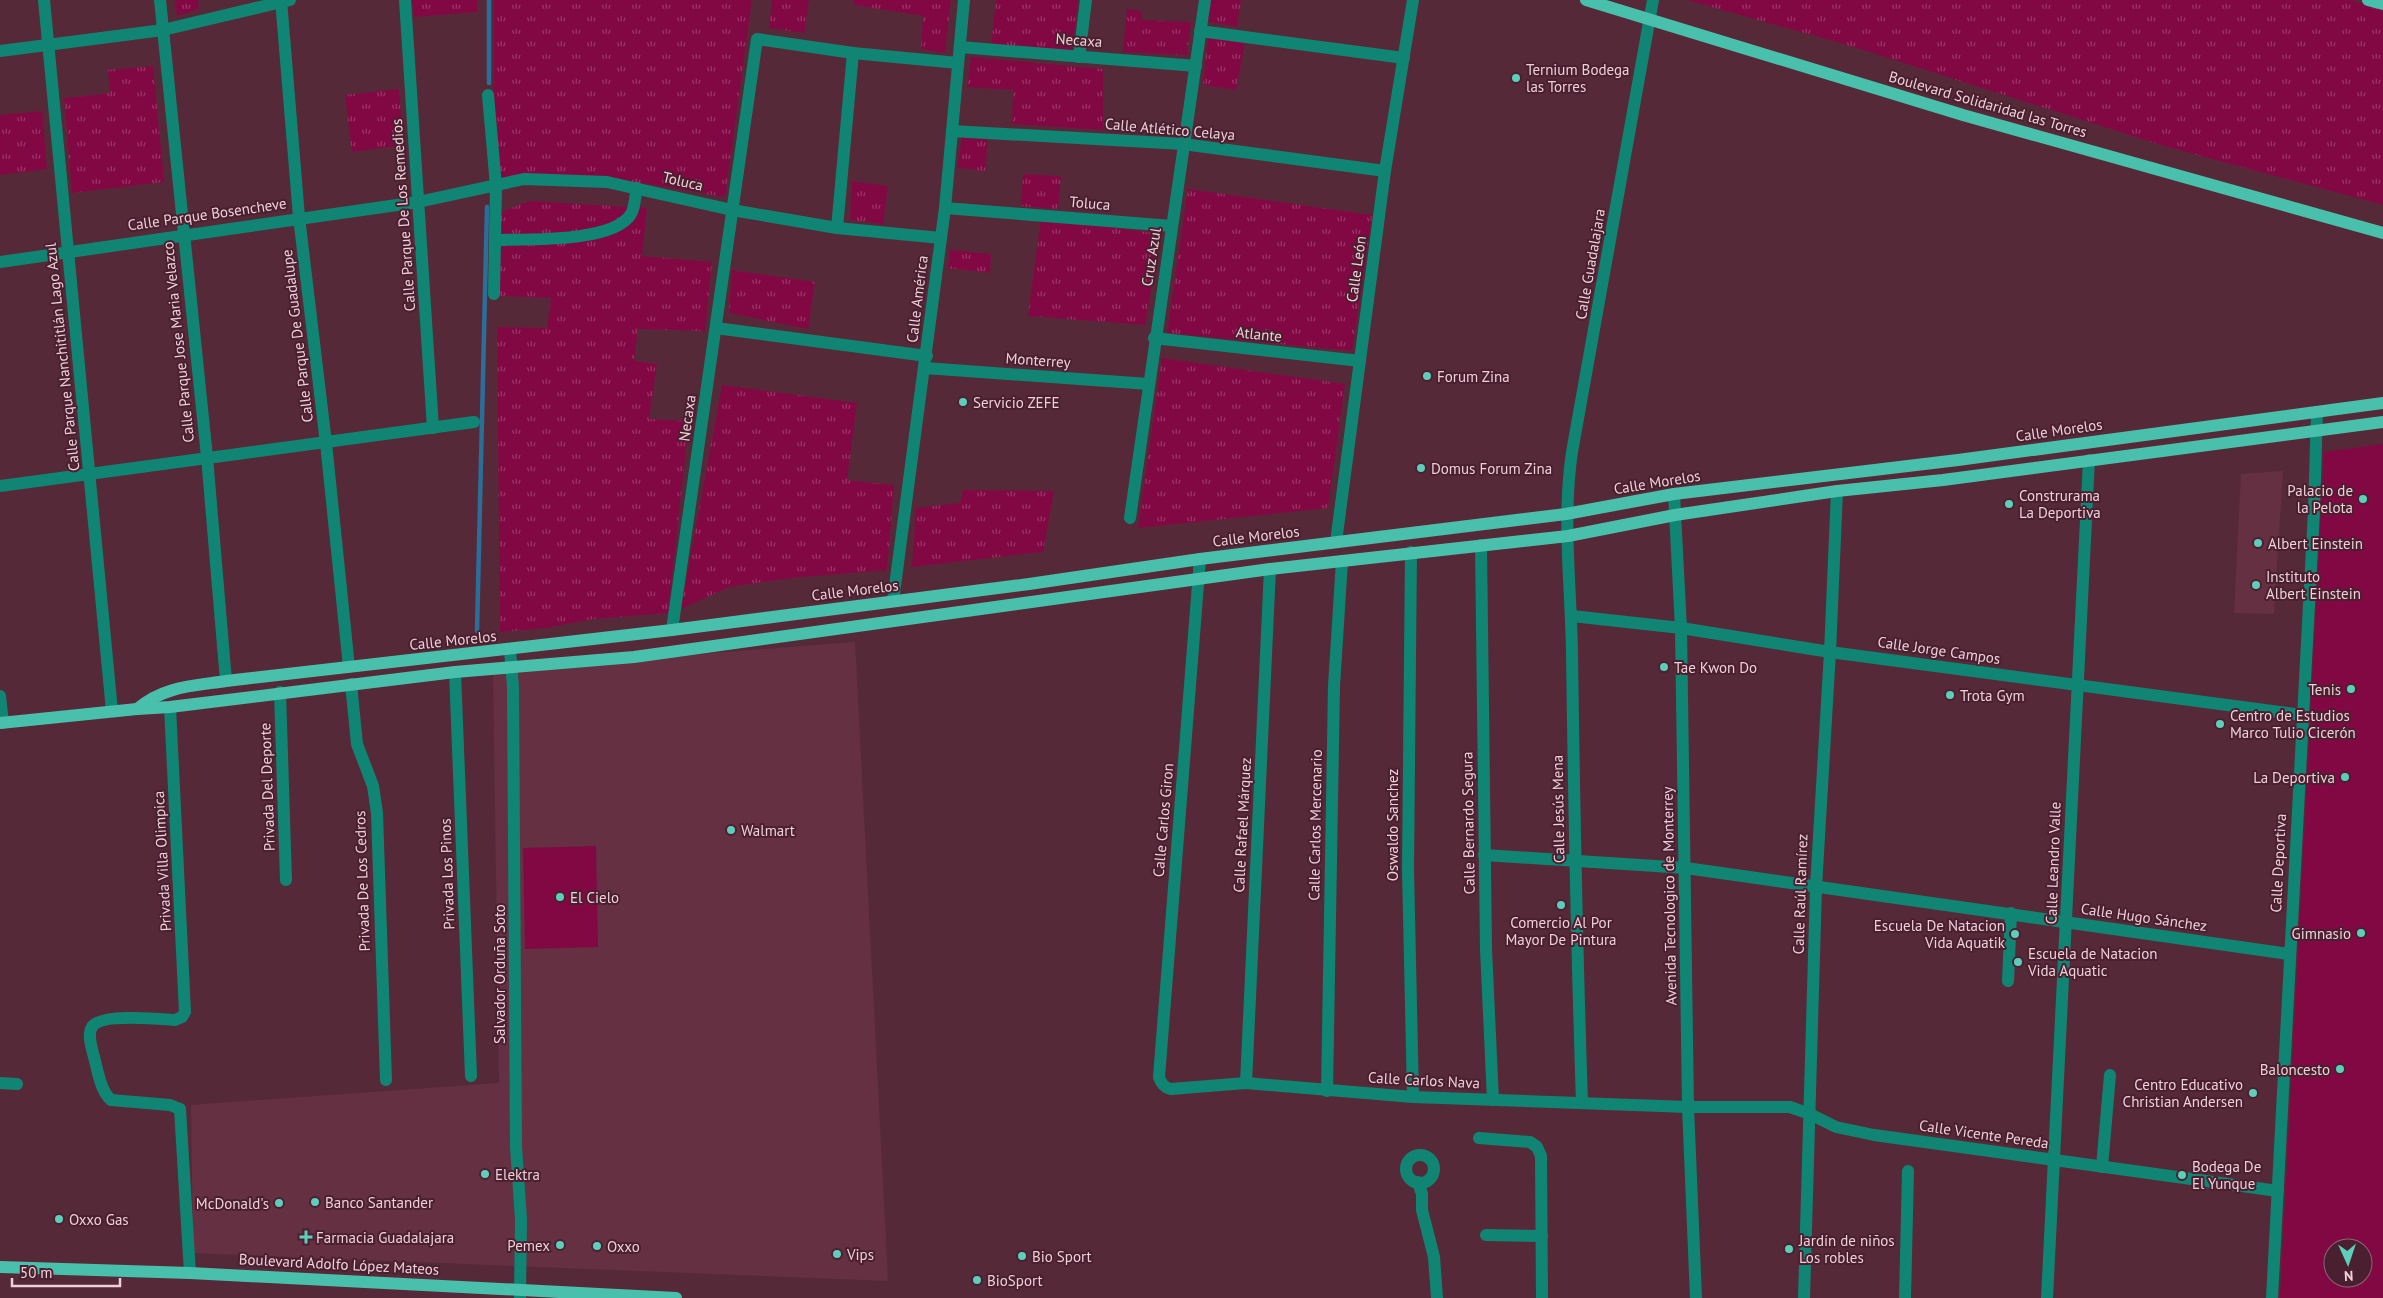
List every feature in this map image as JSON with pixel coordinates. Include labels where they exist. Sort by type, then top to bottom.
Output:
[{"type":"main road","name":"Boulevard Solidaridad las Torres","points":[[1586,0],[1962,115],[2383,233]]},
{"type":"main road","points":[[2368,0],[2383,4]]},
{"type":"main road","name":"Calle Morelos","points":[[137,708],[150,698],[167,690],[226,681],[672,630],[1200,559],[1566,514],[1674,494],[1958,460],[2383,403]]},
{"type":"main road","name":"Calle Morelos","points":[[2,723],[137,708],[170,707],[455,672],[634,657],[1270,569],[1568,536],[1674,515],[1837,491],[1942,480],[2383,422]]},
{"type":"main road","name":"Boulevard Adolfo López Mateos","points":[[0,1267],[190,1273],[520,1293],[676,1298]]},
{"type":"street","name":"Calle Parque Nanchititlán Lago Azul","points":[[44,0],[50,46],[112,711]]},
{"type":"street","name":"Calle Parque Jose Maria Velazco","points":[[160,0],[207,457],[226,681]]},
{"type":"street","name":"Calle Parque De Los Remedios","points":[[405,0],[433,428]]},
{"type":"street","name":"Calle América","points":[[893,601],[945,208],[964,0]]},
{"type":"street","points":[[1078,57],[1086,0]]},
{"type":"street","name":"Cruz Azul","points":[[1130,518],[1154,338],[1205,0]]},
{"type":"street","name":"Calle León","points":[[1336,542],[1385,171],[1413,0]]},
{"type":"street","name":"Calle Guadalajara","points":[[1566,514],[1572,452],[1653,0]]},
{"type":"street","points":[[0,50],[50,46],[163,30],[284,1]]},
{"type":"street","name":"Calle Parque De Guadalupe","points":[[284,1],[299,217],[326,443],[349,667]]},
{"type":"street","points":[[1200,31],[1404,58]]},
{"type":"street","name":"Necaxa","points":[[672,630],[757,39],[853,54]]},
{"type":"street","name":"Necaxa","points":[[960,47],[1196,66]]},
{"type":"street","points":[[837,228],[853,54],[958,63]]},
{"type":"street","points":[[488,95],[496,186],[494,294]]},
{"type":"street","name":"Calle Atlético Celaya","points":[[952,131],[1183,144],[1385,171]]},
{"type":"street","name":"Toluca","points":[[418,202],[496,186],[524,178],[607,182],[732,210],[837,228],[941,238]]},
{"type":"street","points":[[496,240],[596,235],[612,229],[630,215],[637,188]]},
{"type":"street","name":"Calle Parque Bosencheve","points":[[0,262],[299,217],[418,202]]},
{"type":"street","name":"Toluca","points":[[945,208],[1172,226]]},
{"type":"street","name":"Monterrey","points":[[716,328],[926,362],[1148,384]]},
{"type":"street","name":"Atlante","points":[[1154,338],[1360,361]]},
{"type":"street","name":"Calle Deportiva","points":[[2272,1298],[2314,512],[2317,412]]},
{"type":"street","points":[[0,486],[474,422]]},
{"type":"street","name":"Calle Leandro Valle","points":[[2047,1298],[2076,685],[2089,460]]},
{"type":"street","name":"Calle Raúl Ramírez","points":[[1804,1298],[1816,887],[1830,652],[1837,491]]},
{"type":"street","name":"Avenida Tecnologico de Monterrey","points":[[1674,494],[1681,628],[1688,1107],[1696,1298]]},
{"type":"street","name":"Calle Jesús Mena","points":[[1566,514],[1572,616],[1574,860],[1582,1103]]},
{"type":"street","name":"Calle Bernardo Segura","points":[[1481,545],[1484,856],[1493,1100]]},
{"type":"street","name":"Oswaldo Sanchez","points":[[1411,552],[1408,869],[1413,1097]]},
{"type":"street","name":"Calle Carlos Giron","points":[[1160,1083],[1158,1076],[1200,559]]},
{"type":"street","name":"Calle Carlos Mercenario","points":[[1327,1091],[1334,686],[1342,560]]},
{"type":"street","name":"Calle Rafael Márquez","points":[[1246,1083],[1270,569]]},
{"type":"street","name":"Calle Jorge Campos","points":[[1572,616],[1681,628],[1830,652],[2302,715]]},
{"type":"street","name":"Salvador Orduña Soto","points":[[510,650],[513,687],[516,1128],[521,1219],[520,1293]]},
{"type":"street","name":"Privada Los Pinos","points":[[455,672],[471,1076]]},
{"type":"street","name":"Privada De Los Cedros","points":[[351,684],[357,744],[373,786],[376,814],[386,1080]]},
{"type":"street","name":"Privada Del Deporte","points":[[280,692],[286,880]]},
{"type":"street","points":[[0,696],[2,723]]},
{"type":"street","name":"Privada Villa Olimpica","points":[[170,707],[185,1012],[182,1017],[175,1020],[109,1018],[96,1022],[92,1026],[91,1047],[102,1087],[111,1100],[170,1105],[180,1109],[190,1273]]},
{"type":"street","name":"Calle Hugo Sánchez","points":[[1484,856],[1686,868],[2289,954]]},
{"type":"street","points":[[2008,981],[2011,913]]},
{"type":"street","points":[[2102,1167],[2110,1075]]},
{"type":"street","points":[[0,1083],[17,1084]]},
{"type":"street","name":"Calle Carlos Nava","points":[[1160,1083],[1171,1089],[1246,1083],[1413,1097],[1688,1107]]},
{"type":"street","name":"Calle Vicente Pereda","points":[[1688,1107],[1790,1107],[1810,1114],[1836,1127],[1853,1131],[2278,1191]]},
{"type":"street","points":[[1479,1138],[1530,1142],[1537,1148],[1541,1156],[1542,1298]]},
{"type":"street","points":[[1906,1298],[1908,1171]]},
{"type":"street","points":[[1418,1182],[1422,1194],[1422,1210],[1434,1257],[1436,1298]]},
{"type":"street","points":[[1486,1235],[1542,1236]]},
{"type":"shaded area","name":"Albert Einstein","points":[[2283,471],[2274,614],[2234,613],[2241,474]]},
{"type":"shaded area","points":[[855,642],[888,1281],[193,1253],[191,1105],[499,1083],[493,670]]},
{"type":"green space","points":[[175,0],[198,0],[199,9],[177,16]]},
{"type":"green space","points":[[412,0],[477,0],[477,12],[414,17]]},
{"type":"green space","points":[[494,0],[752,0],[725,197],[648,184],[544,176],[512,177],[493,194]]},
{"type":"green space","points":[[772,0],[809,0],[804,33],[769,28]]},
{"type":"green space","points":[[854,0],[951,0],[945,53],[921,49],[923,16],[854,5]]},
{"type":"green space","points":[[996,0],[1078,0],[1072,53],[991,46]]},
{"type":"green space","points":[[1209,0],[1241,0],[1237,27],[1205,21]]},
{"type":"green space","points":[[1687,0],[2350,0],[2383,9],[2383,205],[2164,146],[1854,47]]},
{"type":"green space","points":[[1127,9],[1142,11],[1142,20],[1191,22],[1187,55],[1123,52]]},
{"type":"green space","points":[[1208,37],[1245,43],[1236,90],[1203,85]]},
{"type":"green space","points":[[971,57],[1103,69],[1103,130],[1012,124],[1013,90],[967,87]]},
{"type":"green space","points":[[153,66],[164,182],[72,193],[64,98],[110,93],[108,70]]},
{"type":"green space","points":[[399,89],[403,145],[352,152],[345,95]]},
{"type":"green space","points":[[42,111],[47,169],[0,175],[0,115]]},
{"type":"green space","points":[[962,137],[987,139],[986,171],[957,168]]},
{"type":"green space","points":[[1023,174],[1061,176],[1058,209],[1021,206]]},
{"type":"green space","points":[[852,181],[888,186],[883,224],[850,220]]},
{"type":"green space","points":[[1188,189],[1372,215],[1352,351],[1167,333]]},
{"type":"green space","points":[[530,201],[647,208],[642,256],[712,262],[705,331],[638,329],[634,361],[657,364],[649,419],[689,421],[668,613],[593,619],[546,628],[500,632],[497,327],[547,328],[551,298],[500,296],[495,214]]},
{"type":"green space","points":[[1041,218],[1161,234],[1145,325],[1028,316]]},
{"type":"green space","points":[[950,250],[991,254],[990,273],[948,268]]},
{"type":"green space","points":[[732,270],[815,282],[808,329],[729,313]]},
{"type":"green space","points":[[1162,358],[1345,384],[1328,508],[1138,528]]},
{"type":"green space","points":[[722,385],[857,403],[847,480],[894,485],[887,570],[792,578],[729,587],[681,609]]},
{"type":"green space","name":"La Deportiva","points":[[2383,444],[2383,1298],[2280,1298],[2324,452]]},
{"type":"green space","points":[[963,490],[1054,491],[1043,552],[912,567],[916,508],[960,503]]},
{"type":"green space","name":"El Cielo","points":[[596,846],[598,947],[525,949],[523,848]]},
{"type":"waterway","points":[[489,0],[489,83]]},
{"type":"waterway","points":[[477,631],[487,207]]},
{"type":"place","name":"Ternium Bodega las Torres","points":[[1516,78]]},
{"type":"place","name":"Forum Zina","points":[[1427,376]]},
{"type":"place","name":"Servicio ZEFE","points":[[963,402]]},
{"type":"place","name":"Domus Forum Zina","points":[[1421,468]]},
{"type":"place","name":"Palacio de la Pelota","points":[[2363,499]]},
{"type":"place","name":"Construrama La Deportiva","points":[[2009,504]]},
{"type":"place","name":"Albert Einstein","points":[[2258,543]]},
{"type":"place","name":"Instituto Albert Einstein","points":[[2256,585]]},
{"type":"place","name":"Tae Kwon Do","points":[[1664,667]]},
{"type":"place","name":"Tenis","points":[[2351,689]]},
{"type":"place","name":"Trota Gym","points":[[1950,695]]},
{"type":"place","name":"Centro de Estudios Marco Tulio Cicerón","points":[[2220,724]]},
{"type":"place","name":"La Deportiva","points":[[2345,777]]},
{"type":"place","name":"Walmart","points":[[731,830]]},
{"type":"place","name":"El Cielo","points":[[560,897]]},
{"type":"place","name":"Comercio Al Por Mayor De Pintura","points":[[1561,905]]},
{"type":"place","name":"Gimnasio","points":[[2361,933]]},
{"type":"place","name":"Escuela De Natacion Vida Aquatik","points":[[2015,934]]},
{"type":"place","name":"Escuela de Natacion Vida Aquatic","points":[[2018,962]]},
{"type":"place","name":"Baloncesto","points":[[2340,1069]]},
{"type":"place","name":"Centro Educativo Christian Andersen","points":[[2253,1093]]},
{"type":"place","name":"Elektra","points":[[485,1174]]},
{"type":"place","name":"Bodega De El Yunque","points":[[2182,1175]]},
{"type":"place","name":"Banco Santander","points":[[315,1202]]},
{"type":"place","name":"McDonald's","points":[[279,1203]]},
{"type":"place","name":"Oxxo Gas","points":[[59,1219]]},
{"type":"place","name":"Farmacia Guadalajara","points":[[306,1237]]},
{"type":"place","name":"Pemex","points":[[560,1245]]},
{"type":"place","name":"Oxxo","points":[[597,1246]]},
{"type":"place","name":"Jardín de niños Los robles","points":[[1789,1249]]},
{"type":"place","name":"Vips","points":[[837,1254]]},
{"type":"place","name":"Bio Sport","points":[[1022,1256]]},
{"type":"place","name":"BioSport","points":[[977,1280]]}]
